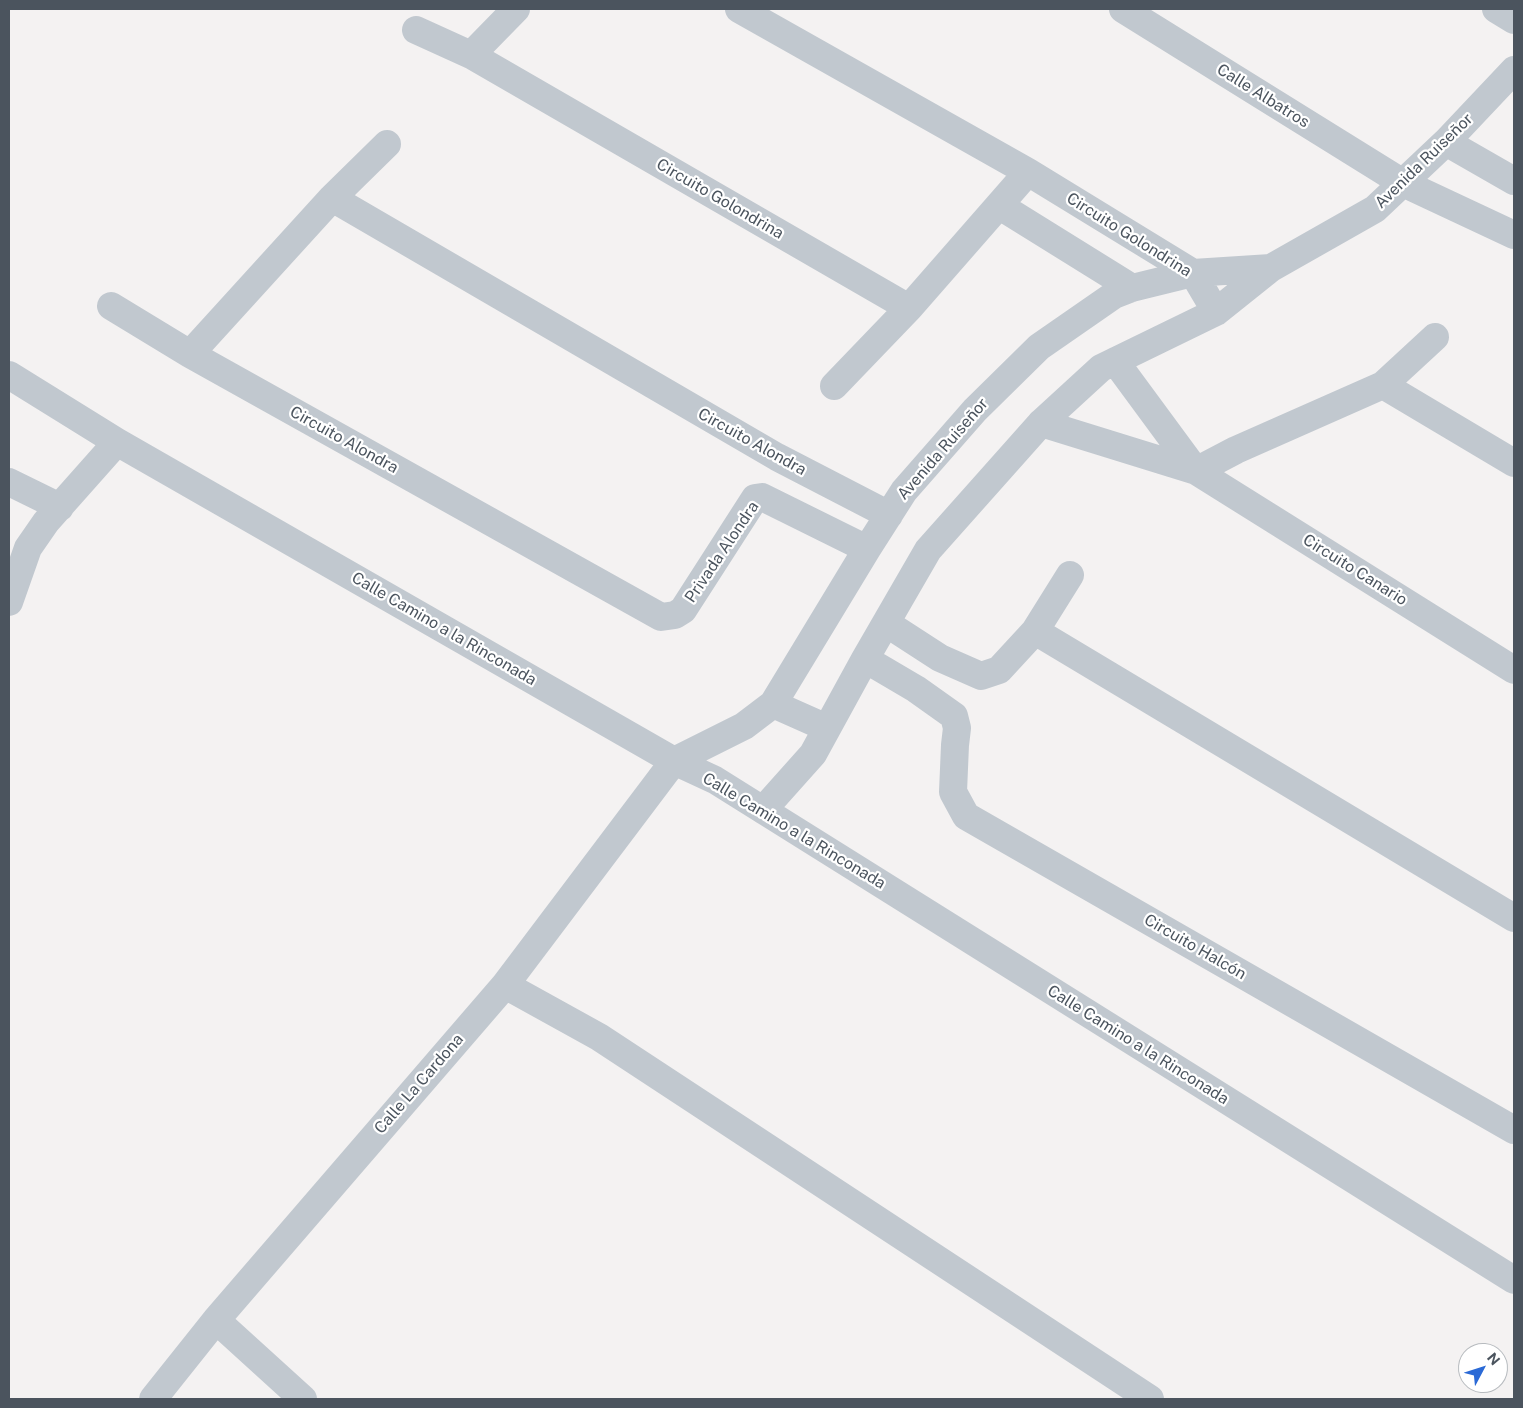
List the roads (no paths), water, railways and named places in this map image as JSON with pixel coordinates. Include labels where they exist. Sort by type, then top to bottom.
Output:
[{"type":"street","points":[[471,56],[516,9]]},
{"type":"street","name":"Circuito Golondrina","points":[[740,9],[1028,172],[1193,273],[1216,312]]},
{"type":"street","name":"Calle Albatros","points":[[1123,9],[1403,183],[1514,235]]},
{"type":"street","points":[[1496,9],[1514,20]]},
{"type":"street","name":"Circuito Golondrina","points":[[416,30],[471,56],[909,308]]},
{"type":"street","name":"Avenida Ruiseñor","points":[[763,810],[813,754],[928,550],[1040,423],[1101,368],[1216,312],[1271,268],[1375,209],[1446,142],[1514,70]]},
{"type":"street","points":[[1446,142],[1514,180]]},
{"type":"street","points":[[190,354],[332,198],[387,144]]},
{"type":"street","points":[[834,386],[909,308],[1028,172]]},
{"type":"street","name":"Circuito Alondra","points":[[332,198],[777,457],[888,515]]},
{"type":"street","points":[[1000,206],[1132,288]]},
{"type":"street","name":"Avenida Ruiseñor","points":[[674,761],[744,726],[773,704],[904,491],[975,410],[1039,346],[1114,295],[1132,288],[1193,273],[1271,268]]},
{"type":"street","name":"Circuito Alondra","points":[[110,306],[190,354],[661,617],[675,615],[683,610]]},
{"type":"street","points":[[1196,470],[1236,450],[1383,385],[1435,337]]},
{"type":"street","name":"Circuito Canario","points":[[1115,361],[1196,470]]},
{"type":"street","name":"Calle Camino a la Rinconada","points":[[9,375],[117,442],[674,761],[715,780],[1514,1280]]},
{"type":"street","points":[[1383,385],[1514,463]]},
{"type":"street","name":"Circuito Canario","points":[[1040,423],[1196,470],[1514,670]]},
{"type":"street","points":[[9,602],[28,548],[46,522],[117,442]]},
{"type":"street","points":[[9,482],[60,507]]},
{"type":"street","name":"Privada Alondra","points":[[683,610],[755,498],[762,497],[867,549]]},
{"type":"street","points":[[886,623],[940,658],[981,676],[999,670],[1035,631],[1070,575]]},
{"type":"street","points":[[1035,631],[1514,918]]},
{"type":"street","name":"Circuito Halcón","points":[[865,659],[916,689],[954,716],[957,728],[953,792],[966,816],[1514,1130]]},
{"type":"street","points":[[773,704],[827,728]]},
{"type":"street","name":"Calle La Cardona","points":[[153,1399],[216,1320],[505,984],[674,761]]},
{"type":"street","points":[[505,984],[599,1037],[1150,1399]]},
{"type":"street","points":[[216,1320],[303,1399]]}]
